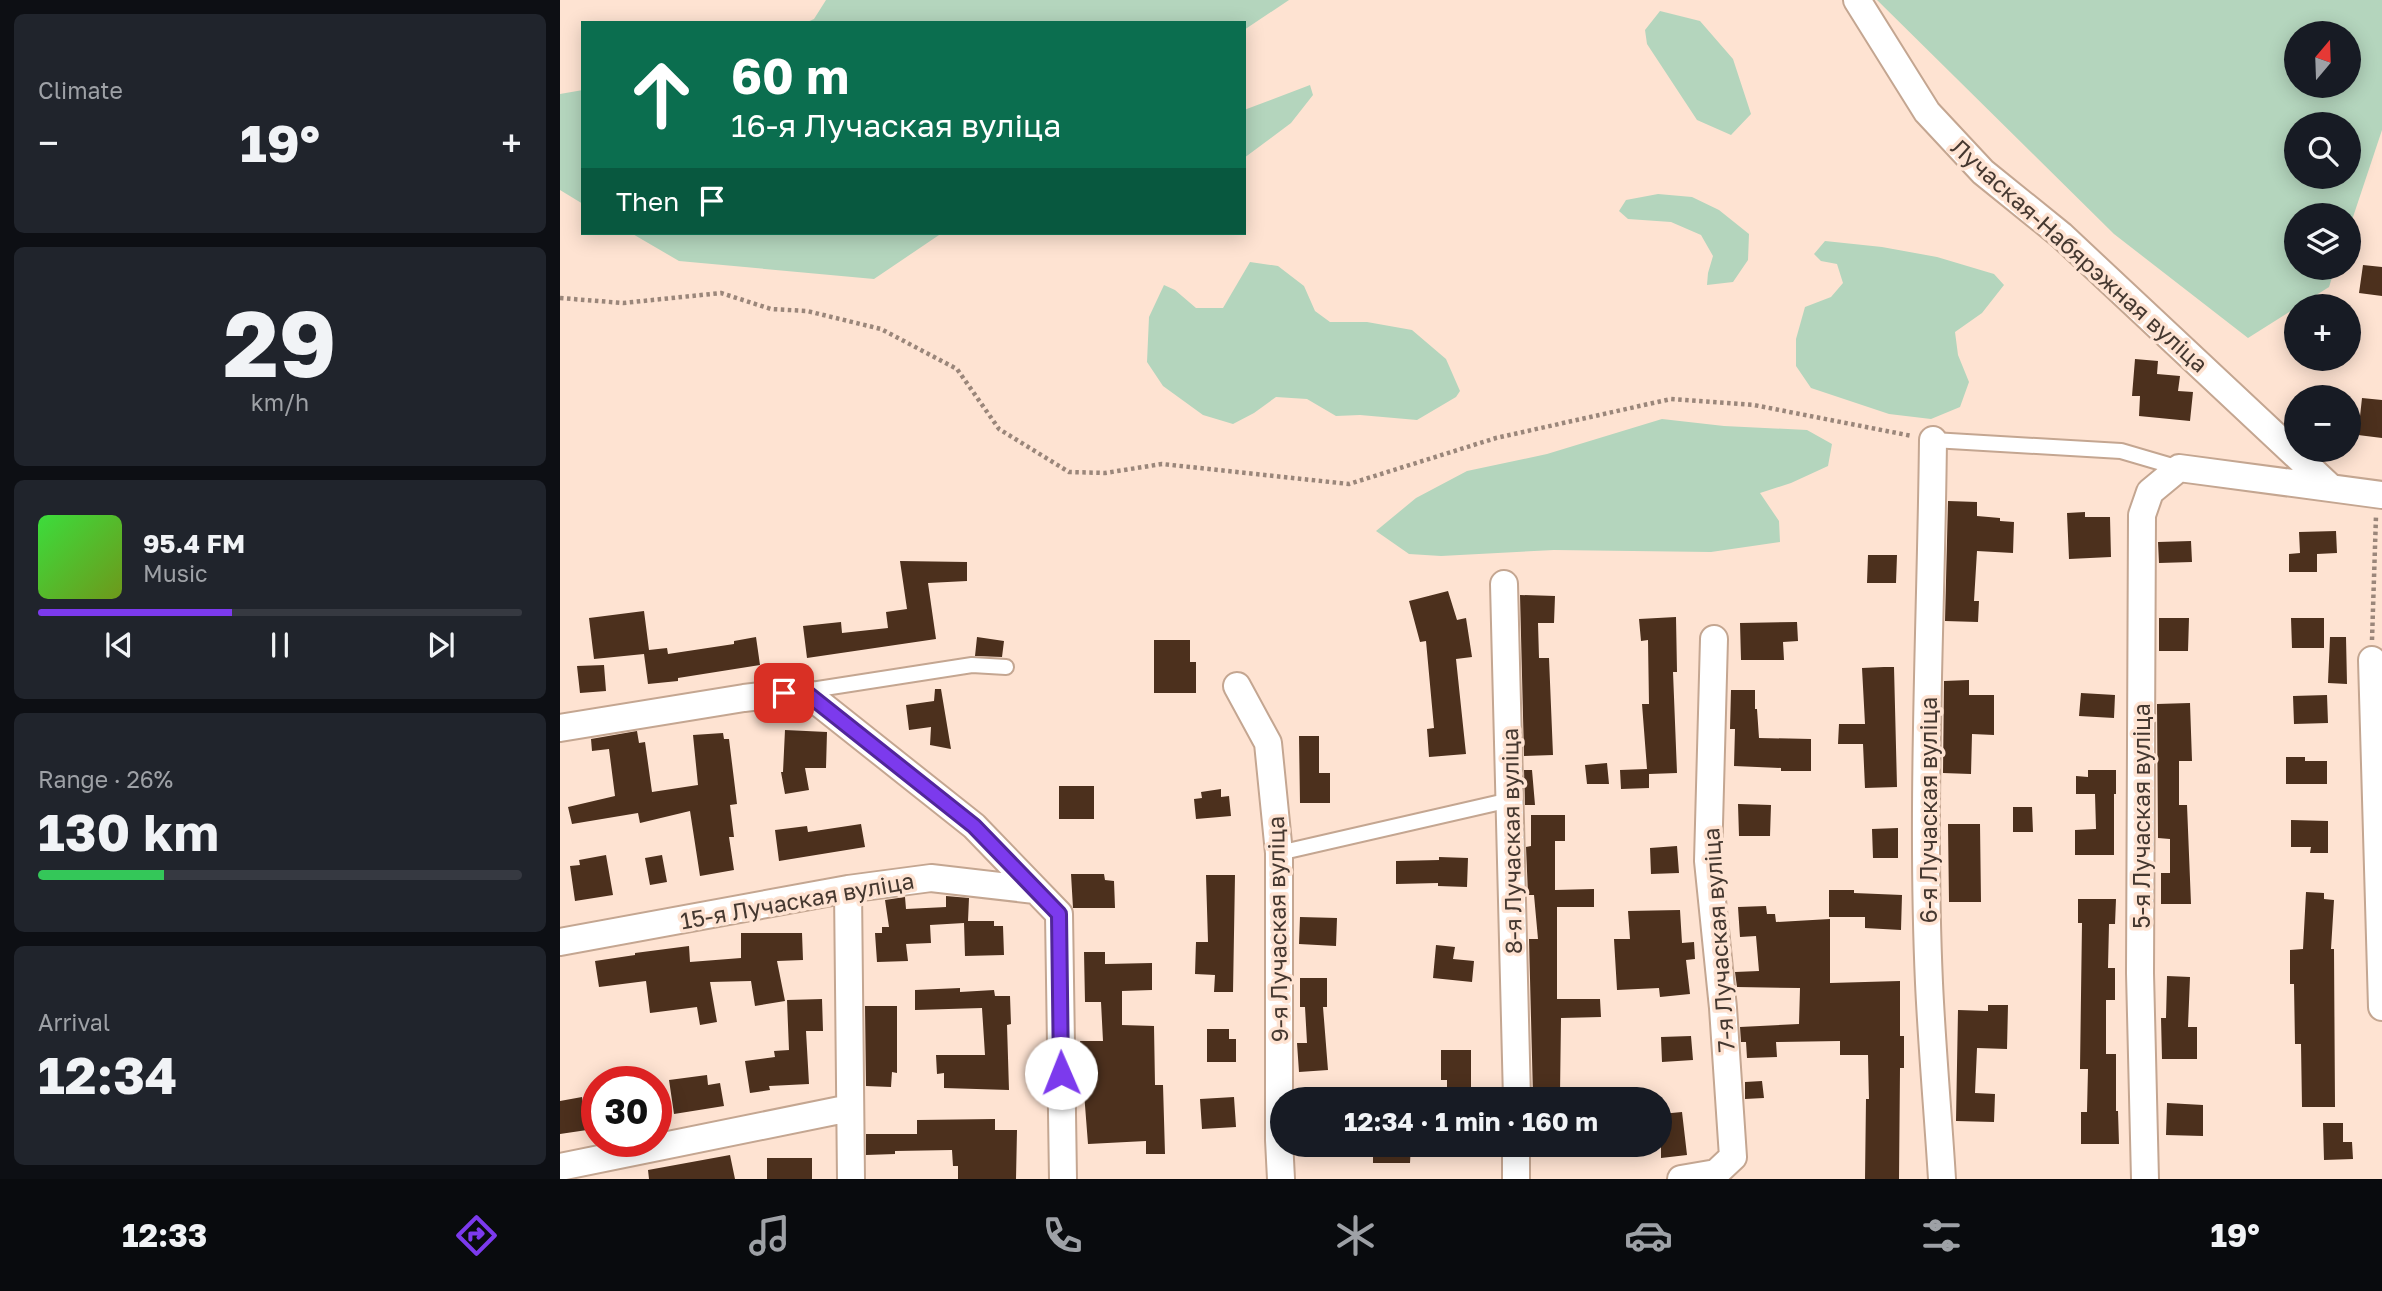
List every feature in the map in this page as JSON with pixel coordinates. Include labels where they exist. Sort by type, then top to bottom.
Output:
[{"type":"street","name":"Лучаская-Набярэжная вуліца","points":[[1857,0],[1927,112],[1983,172],[2061,235],[2330,487]]},
{"type":"street","name":"6-я Лучаская вуліца","points":[[1933,440],[1931,635],[1926,737],[1928,969],[1942,1179]]},
{"type":"street","points":[[2179,468],[2379,494]]},
{"type":"street","name":"5-я Лучаская вуліца","points":[[2145,1179],[2140,973],[2142,516],[2150,492],[2179,468]]},
{"type":"street","name":"8-я Лучаская вуліца","points":[[1504,584],[1517,1087]]},
{"type":"street","name":"7-я Лучаская вуліца","points":[[1681,1179],[1716,1173],[1733,1157],[1723,1008],[1708,860],[1714,639]]},
{"type":"street","points":[[2372,660],[2382,1007]]},
{"type":"street","name":"9-я Лучаская вуліца","points":[[1237,686],[1268,743],[1279,853],[1281,1179]]},
{"type":"street","points":[[560,727],[804,691],[974,826],[1059,914],[1063,1179]]},
{"type":"street","name":"15-я Лучаская вуліца","points":[[560,942],[848,889],[931,878],[1035,890]]},
{"type":"street","points":[[848,889],[851,1179]]},
{"type":"street","points":[[560,1167],[850,1108]]},
{"type":"street","points":[[1516,1157],[1516,1179]]},
{"type":"lane","points":[[1933,440],[2121,451],[2179,468]]},
{"type":"lane","points":[[804,691],[972,665],[1006,667]]},
{"type":"lane","points":[[1279,853],[1510,800]]},
{"type":"path","points":[[560,298],[623,303],[721,293],[771,309],[807,311],[881,328],[957,369],[999,429],[1069,472],[1105,473],[1163,464],[1349,484],[1496,438],[1671,399],[1754,405],[1933,440]]},
{"type":"path","points":[[2372,660],[2379,494]]},
{"type":"green space","points":[[826,0],[1289,0],[1246,29],[1246,21],[810,21],[814,19]]},
{"type":"green space","points":[[1877,0],[2382,0],[2382,130],[2358,203],[2284,203],[2284,280],[2331,280],[2329,287],[2318,294],[2284,294],[2284,315],[2248,338],[2114,234]]},
{"type":"green space","points":[[1660,11],[1700,21],[1733,59],[1751,114],[1731,135],[1697,120],[1647,44],[1645,30]]},
{"type":"green space","points":[[1310,85],[1313,95],[1291,123],[1246,157],[1246,109]]},
{"type":"green space","points":[[581,90],[581,203],[560,190],[560,94]]},
{"type":"green space","points":[[1658,194],[1692,197],[1719,210],[1749,234],[1748,260],[1733,282],[1707,285],[1713,256],[1701,235],[1671,222],[1628,219],[1619,211],[1626,200]]},
{"type":"green space","points":[[634,235],[939,235],[874,279],[679,261]]},
{"type":"green space","points":[[1825,241],[1882,247],[1937,257],[1994,274],[2004,285],[1982,313],[1955,332],[1958,355],[1969,382],[1960,407],[1931,419],[1889,414],[1811,388],[1796,366],[1796,339],[1805,307],[1831,297],[1843,283],[1837,264],[1821,261],[1814,254]]},
{"type":"green space","points":[[1250,262],[1278,266],[1304,286],[1315,311],[1330,322],[1367,322],[1412,330],[1446,359],[1460,391],[1456,397],[1417,420],[1360,415],[1336,416],[1307,399],[1276,397],[1233,424],[1203,415],[1163,386],[1147,362],[1149,317],[1164,285],[1175,290],[1196,308],[1223,308]]},
{"type":"green space","points":[[1662,419],[1724,426],[1807,430],[1832,444],[1828,466],[1791,483],[1760,493],[1779,521],[1780,542],[1711,552],[1554,550],[1441,556],[1409,554],[1376,531],[1416,498],[1467,471],[1547,454]]},
{"type":"building","points":[[2363,265],[2382,267],[2382,296],[2359,293]]},
{"type":"building","points":[[2135,359],[2158,361],[2157,374],[2180,376],[2178,391],[2193,392],[2190,421],[2139,416],[2140,396],[2132,396]]},
{"type":"building","points":[[2362,398],[2382,400],[2382,438],[2361,435]]},
{"type":"building","points":[[1948,501],[1977,502],[1977,516],[2014,522],[2013,553],[1977,551],[1974,601],[1979,601],[1978,622],[1945,621]]},
{"type":"building","points":[[2085,512],[2085,517],[2110,517],[2111,557],[2069,559],[2067,513]]},
{"type":"building","points":[[2336,531],[2337,553],[2317,554],[2317,572],[2289,572],[2289,554],[2300,553],[2299,532]]},
{"type":"building","points":[[2191,541],[2192,562],[2159,563],[2158,542]]},
{"type":"building","points":[[1868,555],[1897,555],[1896,583],[1867,583]]},
{"type":"building","points":[[900,561],[967,562],[967,581],[928,583],[936,639],[807,658],[803,626],[841,622],[842,633],[888,628],[886,612],[907,609]]},
{"type":"building","points":[[1448,591],[1457,620],[1466,618],[1472,657],[1456,659],[1466,754],[1429,757],[1427,729],[1434,728],[1426,641],[1420,642],[1409,601]]},
{"type":"building","points":[[1520,595],[1555,596],[1554,623],[1538,623],[1539,658],[1549,658],[1553,755],[1524,756]]},
{"type":"building","points":[[644,611],[649,650],[667,648],[668,654],[734,644],[734,641],[756,637],[760,665],[648,684],[644,654],[594,659],[589,618]]},
{"type":"building","points":[[1676,617],[1677,672],[1673,672],[1677,773],[1649,774],[1649,788],[1621,789],[1620,770],[1647,769],[1642,704],[1649,704],[1648,640],[1641,641],[1639,619]]},
{"type":"building","points":[[2159,618],[2189,618],[2188,651],[2159,651]]},
{"type":"building","points":[[2291,618],[2324,618],[2324,648],[2292,648]]},
{"type":"building","points":[[1797,622],[1798,641],[1783,642],[1784,660],[1741,660],[1740,623]]},
{"type":"building","points":[[977,637],[1004,641],[1002,657],[975,656]]},
{"type":"building","points":[[2330,637],[2346,637],[2347,684],[2328,683]]},
{"type":"building","points":[[1154,640],[1190,640],[1190,662],[1196,662],[1196,693],[1154,693]]},
{"type":"building","points":[[604,665],[606,691],[580,693],[577,666]]},
{"type":"building","points":[[1894,667],[1897,787],[1865,788],[1863,744],[1838,744],[1839,724],[1865,724],[1862,668]]},
{"type":"building","points":[[1969,680],[1969,695],[1994,695],[1994,735],[1972,734],[1971,774],[1943,773],[1944,681]]},
{"type":"building","points":[[935,689],[941,689],[951,749],[930,745],[931,727],[909,730],[906,705],[934,701]]},
{"type":"building","points":[[1731,690],[1755,690],[1759,738],[1811,739],[1811,771],[1734,766],[1735,729],[1730,729]]},
{"type":"building","points":[[2081,693],[2115,695],[2114,718],[2079,716]]},
{"type":"building","points":[[2327,695],[2328,723],[2294,724],[2293,696]]},
{"type":"building","points":[[2190,703],[2192,761],[2179,761],[2179,805],[2187,805],[2191,904],[2161,904],[2161,873],[2170,873],[2170,839],[2158,838],[2157,704]]},
{"type":"building","points":[[785,730],[827,732],[826,768],[805,768],[809,790],[785,794],[781,772]]},
{"type":"building","points":[[637,731],[639,743],[645,742],[652,792],[698,785],[693,735],[723,733],[724,739],[729,739],[737,804],[730,805],[734,837],[729,837],[734,870],[700,876],[690,811],[640,823],[638,813],[572,824],[568,807],[615,796],[609,749],[592,751],[591,739]]},
{"type":"building","points":[[1299,736],[1319,736],[1319,773],[1330,773],[1330,803],[1300,803]]},
{"type":"building","points":[[2286,757],[2305,757],[2305,761],[2327,761],[2327,784],[2286,784]]},
{"type":"building","points":[[1607,763],[1609,784],[1587,784],[1585,765]]},
{"type":"building","points":[[1524,770],[1532,770],[1535,805],[1525,805]]},
{"type":"building","points":[[2088,770],[2116,770],[2114,855],[2075,855],[2075,830],[2096,829],[2095,794],[2076,794],[2076,776],[2088,777]]},
{"type":"building","points":[[1059,786],[1094,786],[1094,819],[1059,819]]},
{"type":"building","points":[[1221,789],[1221,797],[1229,796],[1231,816],[1196,819],[1194,799],[1202,798],[1201,792]]},
{"type":"building","points":[[1738,804],[1771,805],[1770,836],[1739,836]]},
{"type":"building","points":[[2013,807],[2032,807],[2033,832],[2013,832]]},
{"type":"building","points":[[1531,815],[1565,815],[1565,841],[1555,841],[1555,890],[1594,889],[1594,907],[1557,907],[1557,999],[1600,999],[1601,1017],[1561,1018],[1560,1087],[1533,1087],[1529,939],[1538,939],[1534,895],[1528,895],[1526,847],[1531,846]]},
{"type":"building","points":[[2291,820],[2328,821],[2328,853],[2310,853],[2311,847],[2291,847]]},
{"type":"building","points":[[861,824],[865,847],[779,861],[775,830],[807,826],[808,832]]},
{"type":"building","points":[[1948,824],[1980,824],[1981,902],[1949,902]]},
{"type":"building","points":[[1898,828],[1898,858],[1873,858],[1872,829]]},
{"type":"building","points":[[1677,846],[1679,873],[1651,874],[1650,848]]},
{"type":"building","points":[[606,855],[613,895],[575,901],[570,866],[580,865],[579,860]]},
{"type":"building","points":[[662,855],[667,882],[650,885],[645,858]]},
{"type":"building","points":[[1439,857],[1468,858],[1467,887],[1438,886],[1438,883],[1396,884],[1396,861],[1439,860]]},
{"type":"building","points":[[1071,874],[1104,874],[1105,880],[1114,881],[1115,908],[1073,908]]},
{"type":"building","points":[[1206,875],[1235,875],[1233,992],[1214,992],[1215,975],[1195,974],[1196,942],[1208,942]]},
{"type":"building","points":[[1829,890],[1902,895],[1901,930],[1865,928],[1865,917],[1829,917]]},
{"type":"building","points":[[2306,892],[2324,893],[2324,899],[2334,900],[2331,949],[2334,949],[2335,1107],[2302,1107],[2301,1044],[2295,1044],[2294,984],[2290,984],[2290,950],[2303,949]]},
{"type":"building","points":[[946,896],[969,898],[968,921],[994,921],[994,926],[1003,926],[1004,955],[965,956],[964,923],[930,925],[931,943],[906,944],[908,961],[877,962],[875,933],[882,933],[882,927],[889,927],[885,900],[905,897],[906,909],[946,907]]},
{"type":"building","points":[[2078,899],[2116,899],[2115,924],[2109,924],[2108,968],[2115,968],[2115,1000],[2106,1000],[2106,1054],[2116,1054],[2119,1144],[2081,1144],[2081,1112],[2087,1112],[2088,1069],[2080,1069],[2082,923],[2078,923]]},
{"type":"building","points":[[1766,906],[1767,914],[1775,914],[1776,922],[1830,919],[1830,983],[1900,981],[1900,1036],[1904,1036],[1904,1068],[1900,1068],[1899,1179],[1865,1179],[1868,1055],[1840,1055],[1840,1041],[1776,1042],[1777,1057],[1747,1058],[1746,1042],[1741,1042],[1740,1027],[1799,1024],[1800,988],[1737,987],[1735,972],[1759,971],[1756,936],[1740,937],[1738,907]]},
{"type":"building","points":[[1680,910],[1682,943],[1694,942],[1695,959],[1686,960],[1690,994],[1660,997],[1659,988],[1617,990],[1614,939],[1630,939],[1628,911]]},
{"type":"building","points":[[1300,917],[1337,918],[1336,946],[1299,944]]},
{"type":"building","points":[[741,933],[802,933],[803,960],[777,961],[785,1001],[755,1006],[751,981],[710,982],[717,1022],[700,1025],[697,1007],[650,1013],[646,981],[599,987],[595,961],[689,946],[690,962],[741,958]]},
{"type":"building","points":[[1436,945],[1455,947],[1453,959],[1474,961],[1472,982],[1433,978]]},
{"type":"building","points":[[1084,952],[1105,952],[1105,964],[1152,963],[1152,990],[1122,991],[1122,1025],[1154,1026],[1155,1085],[1163,1085],[1165,1154],[1146,1154],[1146,1141],[1088,1144],[1080,1041],[1103,1041],[1101,1002],[1085,1002]]},
{"type":"building","points":[[2167,976],[2190,977],[2188,1027],[2197,1027],[2197,1059],[2162,1059],[2161,1018],[2166,1018]]},
{"type":"building","points":[[1300,978],[1327,978],[1327,1007],[1323,1007],[1328,1070],[1299,1072],[1297,1043],[1307,1043],[1305,1007],[1300,1007]]},
{"type":"building","points":[[960,988],[960,992],[994,990],[995,996],[1010,996],[1011,1024],[1007,1025],[1009,1090],[944,1088],[944,1073],[937,1074],[936,1055],[985,1055],[982,1008],[915,1010],[915,990]]},
{"type":"building","points":[[822,999],[823,1031],[806,1031],[809,1084],[769,1086],[770,1090],[750,1093],[745,1061],[775,1057],[774,1051],[789,1050],[787,1000]]},
{"type":"building","points":[[1988,1005],[2008,1005],[2007,1049],[1977,1048],[1975,1093],[1995,1094],[1994,1122],[1956,1121],[1958,1010],[1988,1011]]},
{"type":"building","points":[[865,1006],[897,1006],[897,1073],[892,1072],[891,1087],[866,1086]]},
{"type":"building","points":[[1207,1029],[1229,1029],[1229,1039],[1236,1039],[1236,1062],[1207,1062]]},
{"type":"building","points":[[1691,1036],[1693,1060],[1662,1062],[1661,1037]]},
{"type":"building","points":[[1441,1050],[1471,1050],[1471,1087],[1447,1087],[1447,1080],[1441,1080]]},
{"type":"building","points":[[707,1075],[708,1085],[720,1083],[724,1106],[674,1114],[672,1080]]},
{"type":"building","points":[[1762,1081],[1764,1098],[1745,1099],[1745,1082]]},
{"type":"building","points":[[581,1097],[581,1131],[560,1134],[560,1101]]},
{"type":"building","points":[[1234,1097],[1236,1127],[1202,1129],[1200,1099]]},
{"type":"building","points":[[2167,1103],[2203,1105],[2203,1136],[2166,1135]]},
{"type":"building","points":[[1682,1112],[1687,1155],[1672,1157],[1672,1113]]},
{"type":"building","points":[[995,1119],[995,1130],[1017,1130],[1016,1179],[958,1179],[958,1166],[953,1166],[952,1150],[895,1151],[895,1154],[866,1155],[866,1134],[917,1134],[917,1120]]},
{"type":"building","points":[[2323,1123],[2343,1123],[2343,1142],[2352,1142],[2353,1159],[2324,1160]]},
{"type":"building","points":[[730,1155],[735,1179],[649,1179],[648,1170]]},
{"type":"building","points":[[1373,1157],[1410,1157],[1410,1163],[1373,1163]]},
{"type":"building","points":[[767,1158],[812,1158],[812,1179],[767,1179]]},
{"type":"route","points":[[784,693],[804,691],[974,826],[1059,914],[1061,1073]]}]
